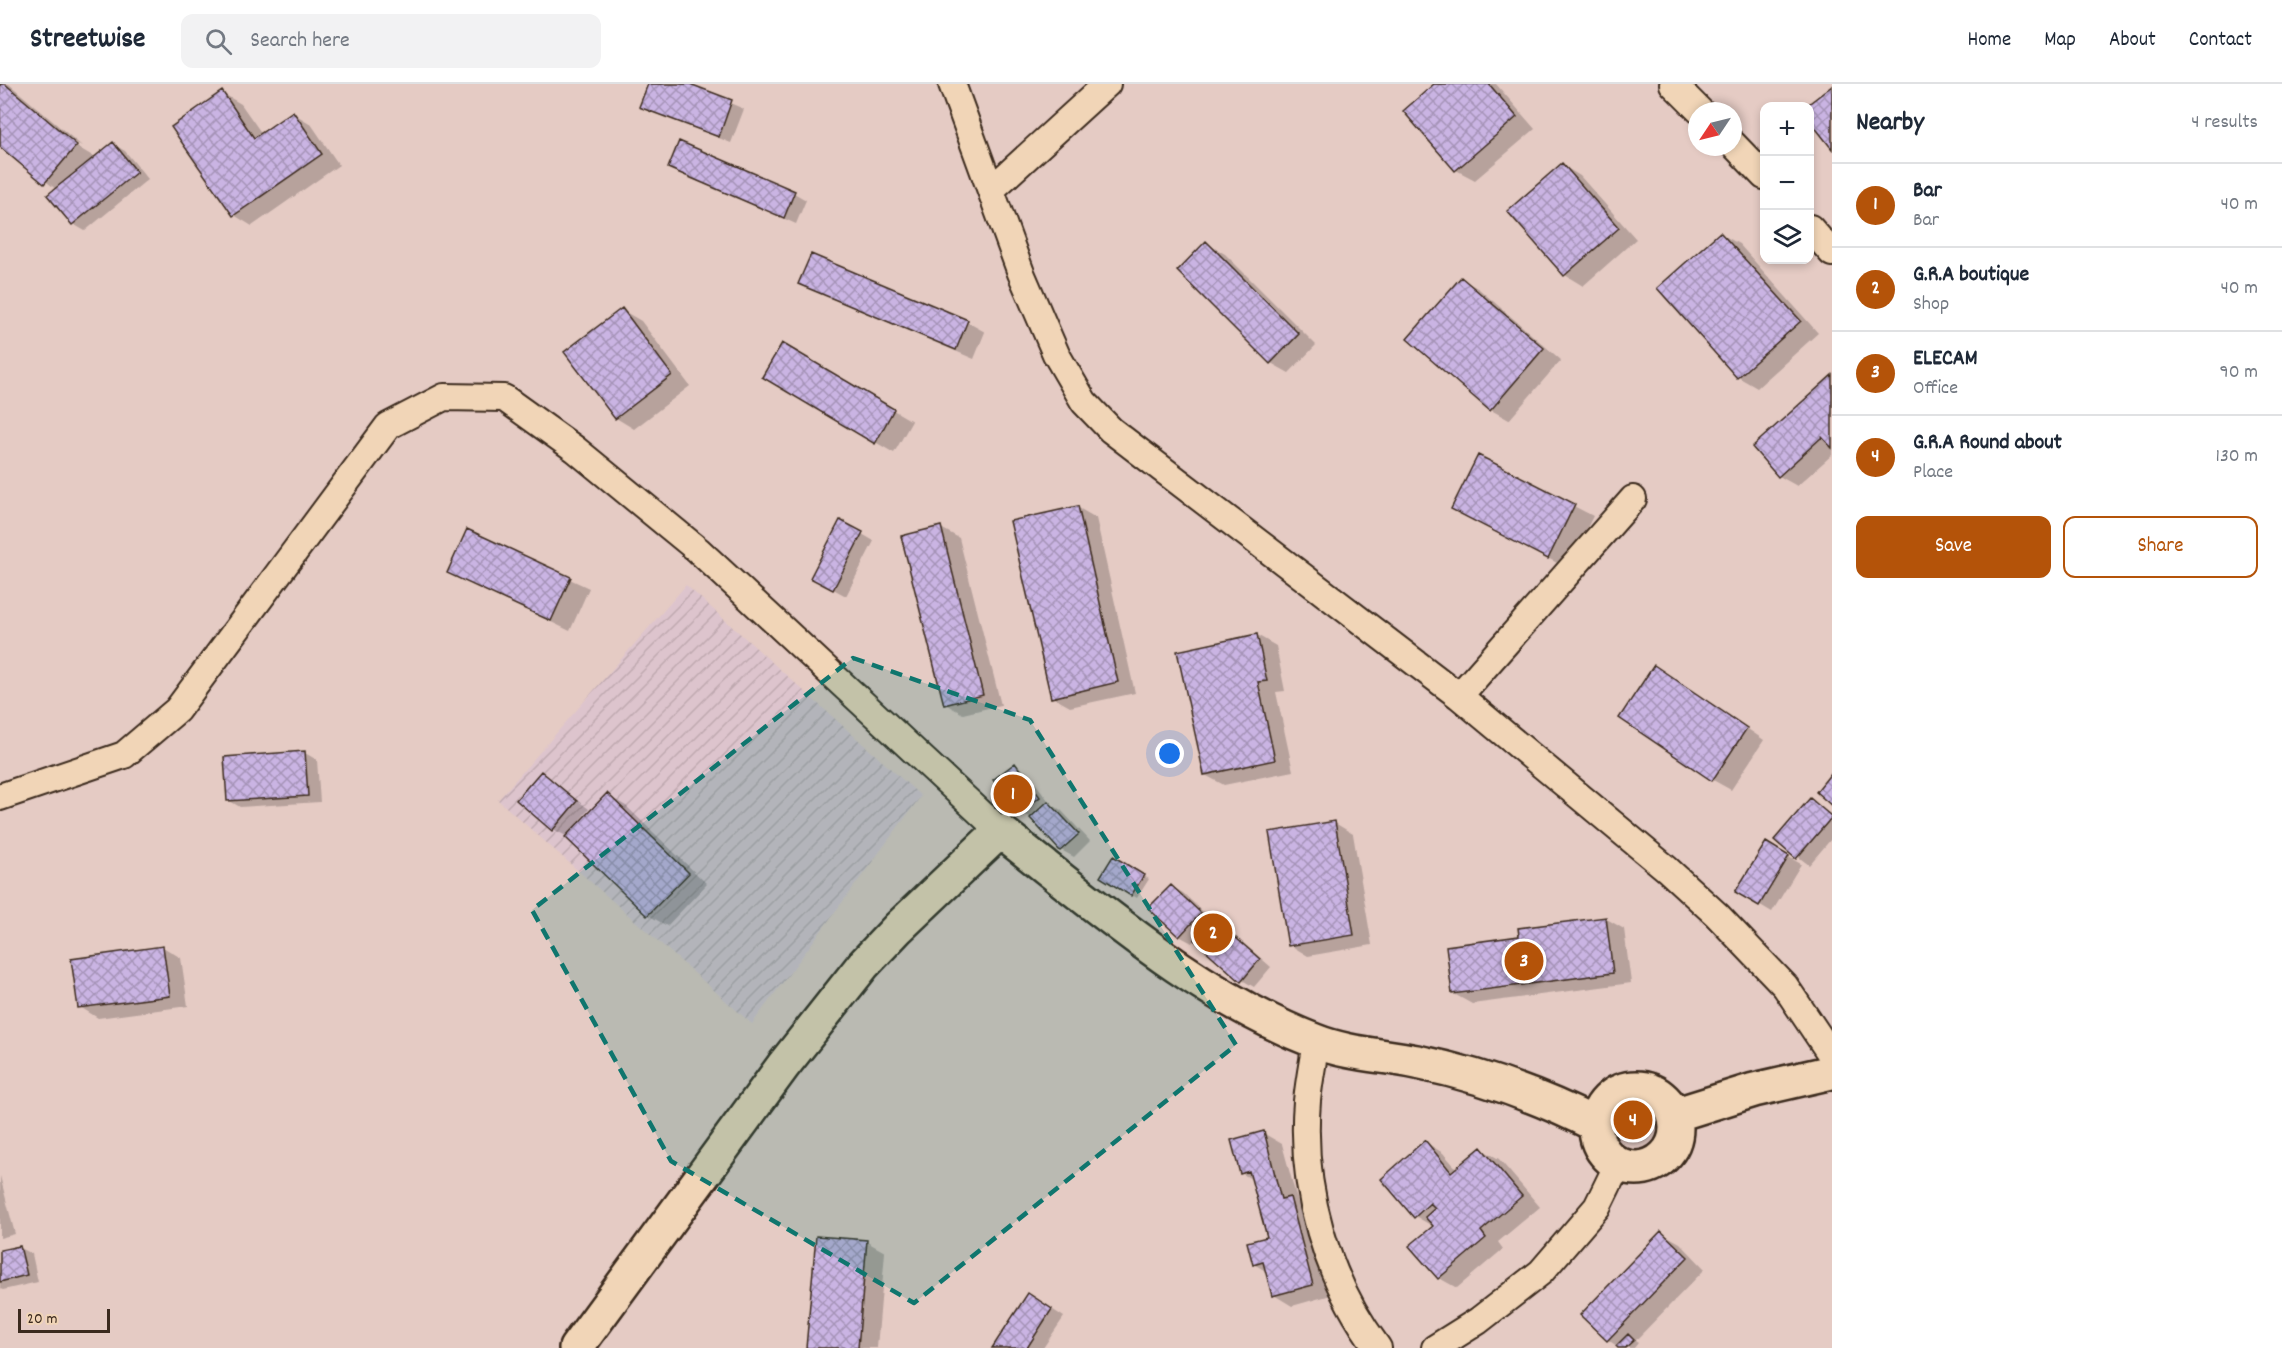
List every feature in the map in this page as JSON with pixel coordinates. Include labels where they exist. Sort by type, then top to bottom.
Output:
[{"type":"street","points":[[952,84],[1021,273],[1056,354],[1084,402],[1111,430],[1459,696],[1667,869],[1717,915],[1785,986],[1832,1056]]},
{"type":"street","points":[[992,189],[1107,84]]},
{"type":"street","points":[[1673,84],[1691,102]]},
{"type":"street","points":[[1742,153],[1760,172]]},
{"type":"street","points":[[1814,233],[1832,253]]},
{"type":"street","points":[[0,797],[124,755],[177,710],[388,426],[444,397],[504,398],[575,449],[698,550],[1000,831],[1112,918],[1218,992],[1316,1042],[1483,1078],[1550,1102],[1596,1125]]},
{"type":"street","points":[[1459,696],[1633,499]]},
{"type":"street","points":[[576,1348],[783,1066],[863,965],[898,928],[1000,831]]},
{"type":"street","points":[[1316,1042],[1307,1102],[1309,1165],[1321,1239],[1345,1299],[1378,1348]]},
{"type":"street","points":[[1674,1115],[1754,1090],[1832,1072]]},
{"type":"street","points":[[1638,1087],[1654,1092],[1666,1101],[1674,1115],[1676,1130],[1672,1145],[1662,1158],[1649,1166],[1618,1164],[1606,1154],[1598,1141],[1596,1125],[1600,1110],[1610,1098],[1623,1089],[1638,1087]]},
{"type":"street","points":[[1436,1348],[1478,1321],[1541,1272],[1597,1207],[1618,1164]]},
{"type":"highlighted area","points":[[853,658],[1030,720],[1236,1045],[914,1303],[671,1161],[532,910]]},
{"type":"shaded area","points":[[686,585],[921,796],[752,1024],[498,800]]},
{"type":"building","points":[[0,84],[5,84],[77,145],[44,184],[0,147]]},
{"type":"building","points":[[648,84],[690,84],[732,100],[719,137],[639,107]]},
{"type":"building","points":[[1434,84],[1489,84],[1517,117],[1455,171],[1403,111]]},
{"type":"building","points":[[1832,86],[1832,149],[1814,126],[1814,102],[1811,102]]},
{"type":"building","points":[[222,91],[254,138],[293,111],[322,154],[233,216],[171,127]]},
{"type":"building","points":[[679,141],[795,191],[784,218],[668,168]]},
{"type":"building","points":[[113,142],[137,172],[72,225],[47,195]]},
{"type":"building","points":[[1562,163],[1619,228],[1564,276],[1507,211]]},
{"type":"building","points":[[1720,232],[1801,321],[1737,378],[1657,288]]},
{"type":"building","points":[[1206,241],[1299,334],[1270,364],[1177,271]]},
{"type":"building","points":[[811,254],[968,320],[956,350],[798,284]]},
{"type":"building","points":[[1461,277],[1544,348],[1490,411],[1407,339]]},
{"type":"building","points":[[622,308],[672,375],[615,419],[564,352]]},
{"type":"building","points":[[782,343],[894,409],[875,444],[762,377]]},
{"type":"building","points":[[1832,375],[1832,448],[1822,437],[1778,477],[1752,447]]},
{"type":"building","points":[[1478,455],[1575,504],[1548,559],[1451,509]]},
{"type":"building","points":[[1078,506],[1118,682],[1051,698],[1010,521]]},
{"type":"building","points":[[840,520],[863,532],[833,590],[810,578]]},
{"type":"building","points":[[941,526],[983,695],[944,705],[901,536]]},
{"type":"building","points":[[467,529],[571,577],[551,621],[447,573]]},
{"type":"building","points":[[1257,634],[1267,681],[1258,682],[1275,760],[1204,775],[1177,651]]},
{"type":"building","points":[[1654,665],[1747,728],[1712,781],[1619,718]]},
{"type":"building","points":[[305,751],[308,796],[227,801],[224,757]]},
{"type":"building","points":[[1015,763],[1040,797],[1018,814],[993,780]]},
{"type":"building","points":[[541,771],[577,801],[552,831],[516,800]]},
{"type":"building","points":[[1832,772],[1832,806],[1816,792]]},
{"type":"building","points":[[607,793],[689,873],[647,916],[565,837]]},
{"type":"building","points":[[1810,798],[1832,817],[1796,859],[1774,840]]},
{"type":"building","points":[[1048,801],[1079,834],[1060,851],[1030,818]]},
{"type":"building","points":[[1335,821],[1354,935],[1288,946],[1269,832]]},
{"type":"building","points":[[1766,842],[1789,856],[1759,906],[1735,892]]},
{"type":"building","points":[[1113,856],[1144,875],[1131,896],[1100,877]]},
{"type":"building","points":[[1171,885],[1201,913],[1179,937],[1148,908]]},
{"type":"building","points":[[1606,917],[1613,973],[1452,994],[1446,946],[1519,936],[1518,928]]},
{"type":"building","points":[[1213,918],[1260,959],[1241,982],[1194,940]]},
{"type":"building","points":[[163,946],[170,996],[78,1008],[71,959]]},
{"type":"building","points":[[1264,1131],[1281,1199],[1290,1197],[1313,1285],[1272,1296],[1263,1262],[1253,1265],[1247,1242],[1267,1237],[1249,1171],[1240,1174],[1231,1140]]},
{"type":"building","points":[[1425,1140],[1451,1172],[1481,1147],[1522,1196],[1481,1231],[1486,1238],[1438,1279],[1409,1246],[1433,1226],[1425,1217],[1435,1208],[1430,1203],[1414,1218],[1381,1179]]},
{"type":"building","points":[[1661,1231],[1688,1257],[1607,1341],[1580,1315]]},
{"type":"building","points":[[816,1236],[867,1240],[858,1348],[806,1348]]},
{"type":"building","points":[[20,1246],[27,1275],[0,1282],[0,1250]]},
{"type":"building","points":[[1028,1293],[1052,1309],[1027,1348],[992,1348]]},
{"type":"building","points":[[1628,1334],[1634,1340],[1625,1348],[1618,1348],[1616,1346]]},
{"type":"place","name":"Bar","points":[[1013,794]]},
{"type":"place","name":"G.R.A boutique","points":[[1213,933]]},
{"type":"place","name":"ELECAM","points":[[1524,961]]},
{"type":"place","name":"G.R.A Round about","points":[[1633,1120]]}]
